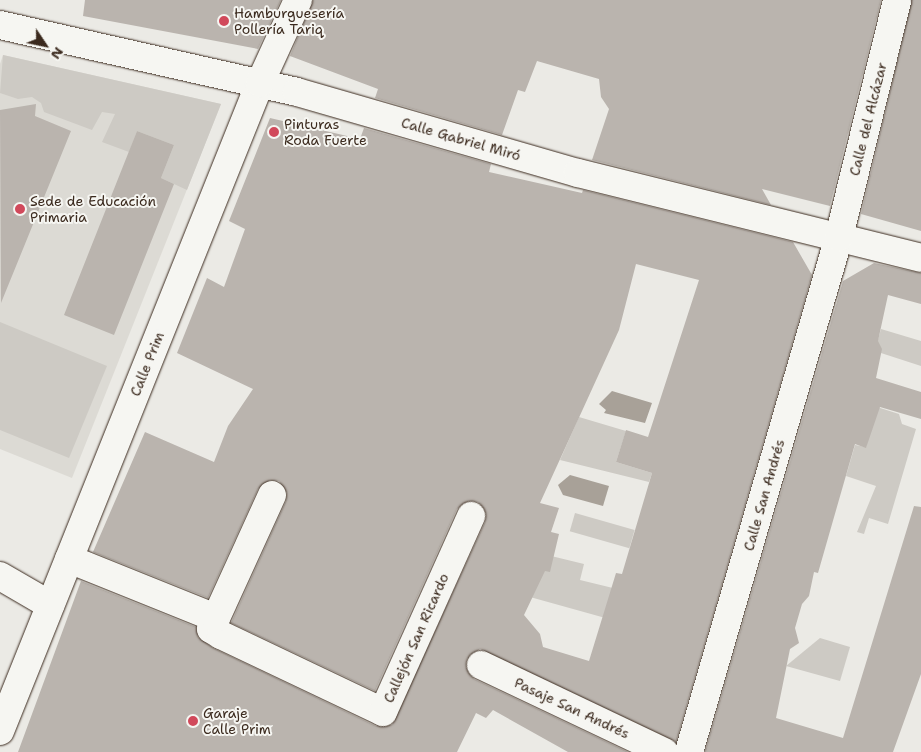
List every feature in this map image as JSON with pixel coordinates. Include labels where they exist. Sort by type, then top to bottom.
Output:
[{"type":"street","name":"Calle Prim","points":[[0,731],[260,84],[298,0]]},
{"type":"street","name":"Calle del Alcázar","points":[[838,237],[897,0]]},
{"type":"street","name":"Calle Gabriel Miró","points":[[0,25],[260,84],[578,173],[921,258]]},
{"type":"street","name":"Calle San Andrés","points":[[689,752],[838,237]]},
{"type":"street","points":[[69,559],[216,618],[272,495]]},
{"type":"street","name":"Callejón San Ricardo","points":[[216,618],[211,629],[221,635],[383,712],[471,516]]},
{"type":"street","points":[[0,576],[50,605]]},
{"type":"street","name":"Pasaje San Andrés","points":[[480,665],[664,752]]},
{"type":"shaded area","points":[[3,55],[221,104],[72,478],[0,449],[0,64]]},
{"type":"shaded area","points":[[3,55],[221,104],[187,190],[161,178],[174,145],[137,131],[129,152],[102,142],[115,114],[102,112],[92,130],[44,112],[41,103],[32,97],[18,99],[0,93]]},
{"type":"shaded area","points":[[0,322],[107,366],[69,458],[0,430]]},
{"type":"shaded area","points":[[881,329],[921,341],[921,366],[881,353],[877,343]]},
{"type":"shaded area","points":[[612,391],[652,403],[645,423],[604,413],[606,410],[599,404]]},
{"type":"shaded area","points":[[877,407],[899,414],[902,424],[916,429],[888,524],[869,518],[864,534],[857,532],[876,486],[846,476],[855,445],[866,447]]},
{"type":"shaded area","points":[[579,417],[626,431],[616,462],[652,473],[649,482],[560,460]]},
{"type":"shaded area","points":[[570,475],[609,486],[603,506],[563,495],[558,485]]},
{"type":"shaded area","points":[[575,513],[635,530],[629,548],[570,531]]},
{"type":"shaded area","points":[[543,554],[584,564],[580,580],[617,589],[609,619],[530,597]]},
{"type":"shaded area","points":[[820,638],[850,647],[840,681],[786,666]]},
{"type":"building","points":[[85,0],[281,0],[258,49],[83,16]]},
{"type":"building","points":[[313,0],[881,0],[830,206],[762,189],[771,205],[592,160],[609,109],[601,97],[599,79],[537,61],[525,92],[518,90],[502,135],[375,98],[378,89],[290,56]]},
{"type":"building","points":[[912,0],[921,0],[921,231],[861,214]]},
{"type":"building","name":"Sede de Educación Primaria","points":[[36,104],[35,116],[71,131],[1,303],[0,110]]},
{"type":"building","points":[[270,118],[360,139],[364,128],[491,164],[489,172],[582,193],[583,190],[793,242],[812,275],[676,742],[480,649],[467,659],[466,667],[474,679],[628,752],[568,752],[493,710],[486,718],[476,713],[457,752],[18,752],[81,581],[196,627],[198,637],[213,648],[376,726],[392,725],[485,522],[486,514],[478,502],[469,501],[457,509],[375,691],[231,623],[286,501],[287,493],[279,481],[270,480],[258,489],[208,598],[93,552],[145,432],[214,462],[228,426],[253,389],[177,353],[207,278],[224,287],[245,229],[229,221]],"holes":[[[636,264],[699,280],[648,437],[626,430],[616,462],[652,473],[622,574],[616,573],[589,661],[543,647],[540,634],[524,615],[545,571],[550,572],[559,534],[551,532],[559,508],[540,503],[619,330]]]},
{"type":"building","points":[[137,131],[174,145],[161,178],[174,184],[114,335],[64,315]]},
{"type":"building","points":[[874,263],[921,273],[921,304],[888,295],[878,341],[882,349],[876,378],[921,392],[921,419],[880,407],[866,448],[855,444],[818,573],[814,572],[809,596],[802,604],[795,628],[799,643],[790,649],[776,718],[843,738],[914,506],[921,507],[921,674],[893,752],[705,752],[843,281]]},
{"type":"place","name":"Hamburguesería Pollería Tariq","points":[[224,21]]},
{"type":"place","name":"Pinturas Roda Fuerte","points":[[274,132]]},
{"type":"place","name":"Sede de Educación Primaria","points":[[20,209]]},
{"type":"place","name":"Garaje Calle Prim","points":[[193,721]]}]
